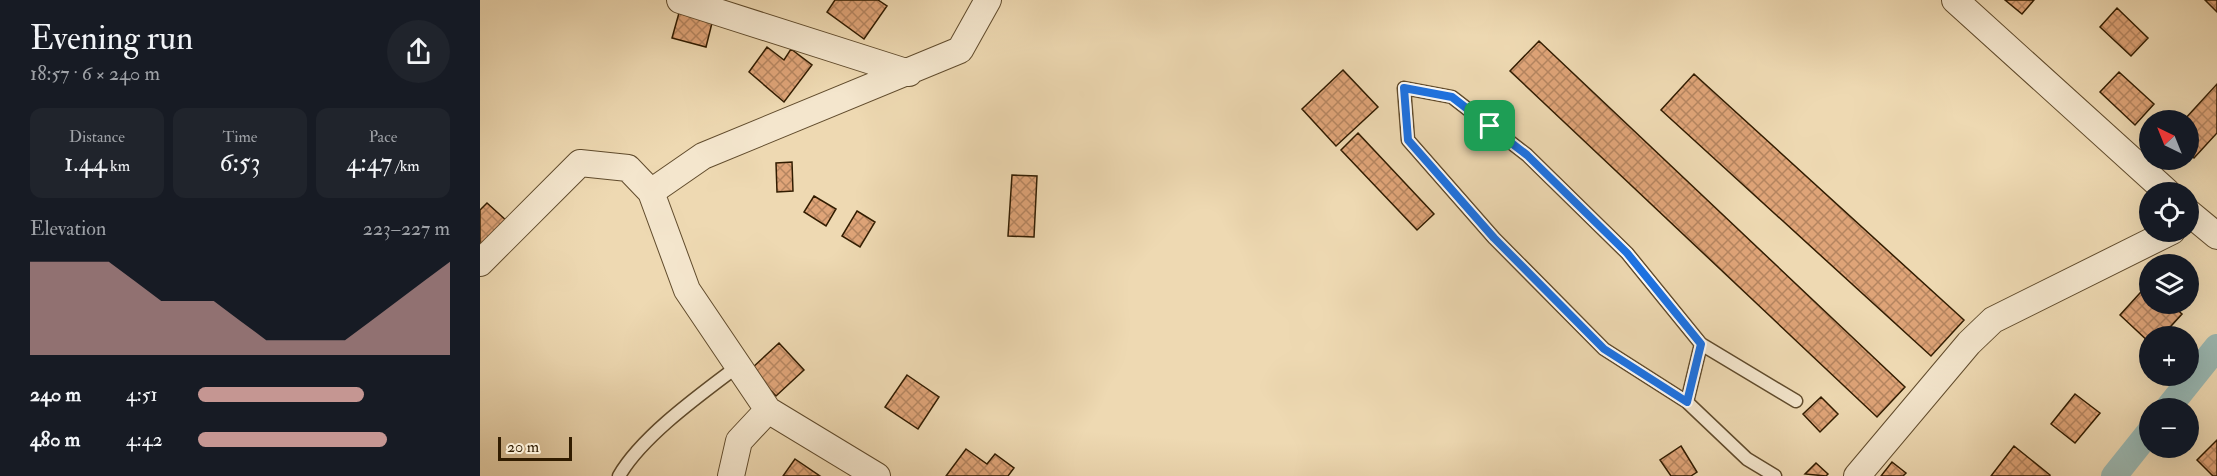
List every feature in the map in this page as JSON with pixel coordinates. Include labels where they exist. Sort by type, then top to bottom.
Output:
[{"type":"street","points":[[680,0],[909,73]]},
{"type":"street","points":[[651,192],[703,156],[909,73],[960,50],[988,0]]},
{"type":"street","points":[[1955,0],[2156,182]]},
{"type":"street","points":[[480,263],[580,163],[628,168],[651,192],[687,290],[768,410],[877,476]]},
{"type":"street","points":[[2199,224],[2217,236]]},
{"type":"street","points":[[1857,476],[1969,342],[1993,320],[2150,242]]},
{"type":"street","points":[[731,476],[739,441],[768,410]]},
{"type":"lane","points":[[1775,476],[1747,459],[1687,402],[1604,349],[1494,238],[1408,140],[1404,88],[1452,97],[1527,155],[1627,253],[1701,344],[1796,401]]},
{"type":"lane","points":[[1687,402],[1701,344]]},
{"type":"lane","points":[[619,476],[629,458],[698,397],[738,366]]},
{"type":"building","points":[[835,0],[878,0],[887,6],[864,39],[827,12]]},
{"type":"building","points":[[2005,0],[2034,0],[2022,14]]},
{"type":"building","points":[[2205,0],[2217,0],[2217,12]]},
{"type":"building","points":[[2117,8],[2148,38],[2131,56],[2100,27]]},
{"type":"building","points":[[679,13],[712,23],[706,47],[672,38]]},
{"type":"building","points":[[1539,41],[1905,387],[1877,417],[1510,71]]},
{"type":"building","points":[[767,47],[784,60],[791,49],[812,65],[784,102],[749,72]]},
{"type":"building","points":[[1343,70],[1378,107],[1336,146],[1302,109]]},
{"type":"building","points":[[2119,72],[2154,104],[2149,110],[2139,110],[2139,121],[2135,125],[2100,92]]},
{"type":"building","points":[[1694,74],[1964,320],[1931,356],[1661,110]]},
{"type":"building","points":[[2217,84],[2217,133],[2199,153],[2199,110],[2193,110]]},
{"type":"building","points":[[1358,133],[1434,214],[1417,230],[1341,150]]},
{"type":"building","points":[[792,162],[793,191],[777,192],[776,163]]},
{"type":"building","points":[[1012,175],[1037,176],[1034,237],[1008,236]]},
{"type":"building","points":[[814,196],[836,209],[826,226],[804,212]]},
{"type":"building","points":[[487,203],[508,222],[480,251],[480,210]]},
{"type":"building","points":[[857,211],[875,222],[860,247],[842,236]]},
{"type":"building","points":[[2139,294],[2139,314],[2182,314],[2171,326],[2139,326],[2139,333],[2120,315]]},
{"type":"building","points":[[779,343],[804,370],[776,396],[751,369]]},
{"type":"building","points":[[907,375],[939,397],[918,429],[885,407]]},
{"type":"building","points":[[2075,394],[2100,413],[2075,443],[2051,424]]},
{"type":"building","points":[[1821,397],[1838,414],[1820,432],[1803,414]]},
{"type":"building","points":[[2217,440],[2217,476],[2213,476],[2197,460]]},
{"type":"building","points":[[1681,446],[1697,472],[1691,476],[1671,476],[1660,460]]},
{"type":"building","points":[[2014,446],[2050,475],[2050,476],[1991,476]]},
{"type":"building","points":[[966,449],[987,464],[995,454],[1014,468],[1008,476],[946,476]]},
{"type":"building","points":[[795,459],[820,476],[783,476]]},
{"type":"building","points":[[1892,462],[1906,473],[1903,476],[1881,476]]},
{"type":"building","points":[[1816,463],[1828,474],[1826,476],[1805,474]]},
{"type":"waterway","points":[[2176,398],[2217,347]]},
{"type":"waterway","points":[[2114,476],[2139,445]]},
{"type":"route","points":[[1404,88],[1452,97],[1490,126],[1527,155],[1627,253],[1701,344],[1687,402],[1604,349],[1494,238],[1408,140],[1404,88]]}]
